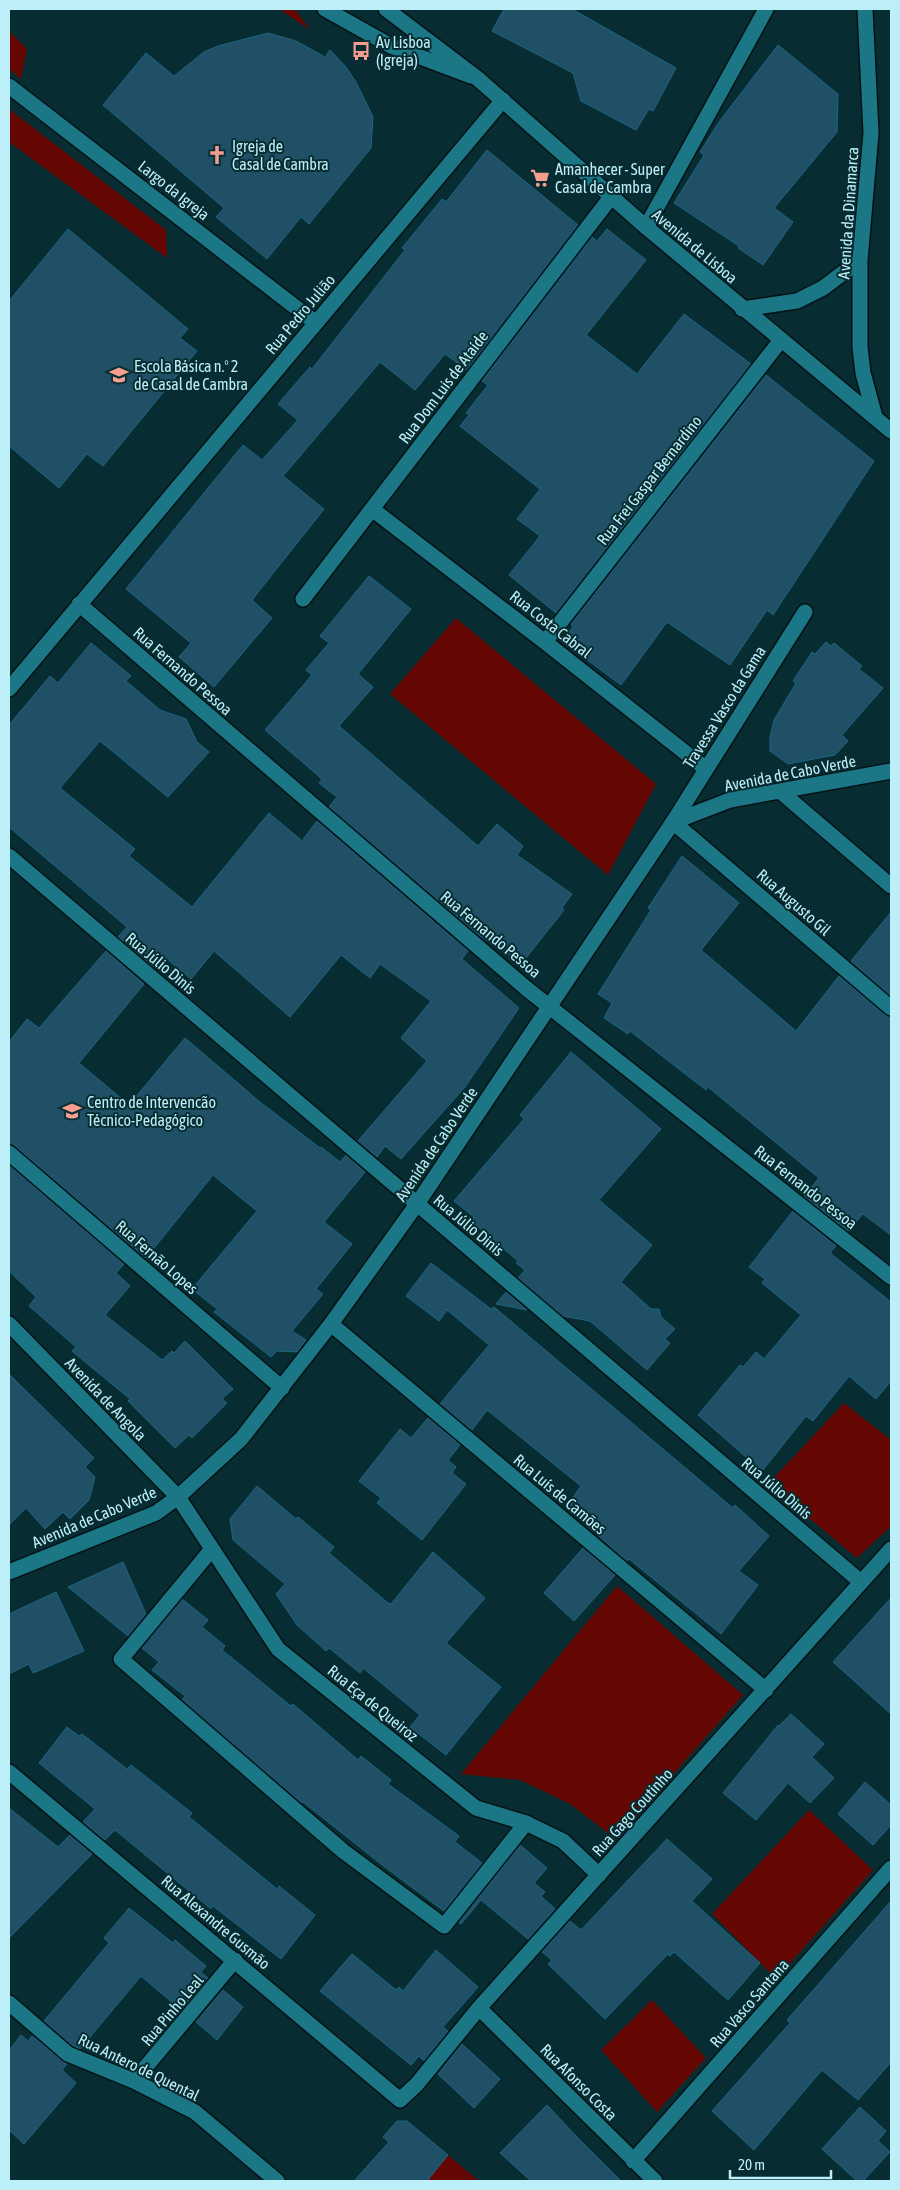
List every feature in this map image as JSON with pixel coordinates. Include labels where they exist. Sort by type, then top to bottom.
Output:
[{"type":"street","points":[[326,9],[391,46],[477,78]]},
{"type":"street","name":"Avenida de Lisboa","points":[[386,9],[477,78],[646,227],[891,431]]},
{"type":"street","points":[[646,227],[766,9]]},
{"type":"street","name":"Avenida da Dinamarca","points":[[865,9],[871,132],[860,260],[860,347],[863,373],[875,417]]},
{"type":"street","name":"Largo da Igreja","points":[[9,86],[316,323]]},
{"type":"street","name":"Rua Pedro Julião","points":[[9,689],[503,100]]},
{"type":"street","name":"Rua Dom Luis de Ataíde","points":[[303,598],[611,197]]},
{"type":"street","points":[[742,308],[797,301],[823,288],[860,260]]},
{"type":"street","name":"Rua Frei Gaspar Bernardino","points":[[545,642],[781,340]]},
{"type":"street","name":"Rua Costa Cabral","points":[[372,509],[706,769]]},
{"type":"street","name":"Rua Fernando Pessoa","points":[[79,604],[549,1006],[891,1277]]},
{"type":"street","name":"Travessa Vasco da Gama","points":[[673,822],[805,612]]},
{"type":"street","name":"Avenida de Cabo Verde","points":[[9,1572],[156,1513],[178,1497],[241,1439],[331,1324],[417,1204],[673,822],[730,800],[891,771]]},
{"type":"street","points":[[781,792],[891,886]]},
{"type":"street","name":"Rua Augusto Gil","points":[[673,822],[891,1008]]},
{"type":"street","name":"Rua Júlio Dinis","points":[[9,856],[861,1582]]},
{"type":"street","name":"Rua Fernão Lopes","points":[[9,1154],[282,1388]]},
{"type":"street","name":"Avenida de Angola","points":[[9,1324],[178,1497]]},
{"type":"street","name":"Rua Luís de Camões","points":[[331,1324],[766,1690]]},
{"type":"street","name":"Rua Eça de Queiroz","points":[[178,1497],[278,1650],[476,1808],[526,1823],[563,1841],[599,1875]]},
{"type":"street","points":[[212,1549],[122,1659],[343,1851],[444,1926],[526,1823]]},
{"type":"street","name":"Rua Gago Coutinho","points":[[400,2100],[416,2084],[479,2008],[891,1549]]},
{"type":"street","name":"Rua Alexandre Gusmão","points":[[9,1772],[400,2100]]},
{"type":"street","name":"Rua Vasco Santana","points":[[633,2160],[891,1868]]},
{"type":"street","name":"Rua Pinho Leal","points":[[134,2081],[235,1960]]},
{"type":"street","name":"Rua Antero de Quental","points":[[9,2003],[68,2054],[134,2081],[194,2112],[277,2181]]},
{"type":"street","name":"Rua Afonso Costa","points":[[479,2008],[655,2181]]},
{"type":"shaded area","points":[[279,9],[295,9],[310,30]]},
{"type":"shaded area","points":[[9,31],[27,49],[21,79],[9,69]]},
{"type":"shaded area","points":[[9,109],[166,230],[167,258],[9,142]]},
{"type":"shaded area","points":[[456,618],[656,784],[608,875],[390,694]]},
{"type":"shaded area","points":[[844,1403],[891,1440],[891,1526],[857,1558],[768,1484]]},
{"type":"shaded area","points":[[617,1586],[743,1695],[616,1839],[570,1804],[520,1780],[461,1774]]},
{"type":"shaded area","points":[[809,1810],[873,1870],[776,1979],[712,1914]]},
{"type":"shaded area","points":[[652,2000],[706,2058],[657,2112],[601,2050]]},
{"type":"shaded area","points":[[448,2155],[479,2181],[426,2181]]},
{"type":"building","points":[[504,9],[572,9],[676,68],[653,111],[649,109],[636,130],[581,101],[573,73],[492,31]]},
{"type":"building","points":[[268,33],[296,41],[325,57],[330,50],[346,67],[356,82],[373,117],[371,148],[309,224],[301,217],[267,259],[216,217],[224,208],[103,105],[146,53],[174,76],[204,52],[218,46]]},
{"type":"building","points":[[778,45],[838,94],[837,132],[774,208],[793,222],[763,265],[738,248],[739,246],[674,203],[704,155],[700,152],[719,122]]},
{"type":"building","points":[[487,150],[578,225],[467,370],[445,354],[415,390],[380,362],[283,476],[324,509],[252,600],[272,618],[214,687],[179,657],[191,643],[126,589],[243,445],[262,460],[298,420],[278,404],[310,367],[312,369],[405,250],[402,248],[442,199],[446,202]]},
{"type":"building","points":[[68,229],[188,329],[180,338],[197,351],[103,466],[87,454],[59,488],[9,446],[9,301]]},
{"type":"building","points":[[607,229],[646,260],[586,335],[637,374],[684,314],[751,364],[556,613],[509,575],[540,536],[517,519],[540,489],[460,426],[469,415],[466,413],[488,385],[482,381],[592,237],[597,241]]},
{"type":"building","points":[[766,375],[874,461],[773,615],[767,610],[730,665],[667,622],[621,685],[562,641],[573,627],[571,624]]},
{"type":"building","points":[[369,576],[411,609],[358,674],[373,687],[339,726],[478,846],[497,824],[523,846],[517,855],[572,894],[562,908],[564,910],[522,963],[480,936],[329,807],[337,797],[319,783],[322,779],[265,730],[312,675],[306,670],[329,643],[320,636]]},
{"type":"building","points":[[826,642],[831,646],[834,643],[862,666],[859,669],[883,688],[842,735],[848,741],[835,755],[788,764],[770,751],[770,737],[774,720],[796,683],[793,681],[812,652],[815,654]]},
{"type":"building","points":[[91,643],[131,676],[126,681],[160,710],[186,719],[197,742],[209,752],[168,797],[100,741],[60,788],[135,849],[129,856],[192,907],[269,813],[302,841],[317,821],[468,951],[462,959],[519,1008],[465,1087],[401,1159],[385,1146],[377,1157],[358,1141],[427,1061],[401,1038],[431,1001],[380,964],[370,978],[341,955],[290,1017],[214,951],[191,979],[166,958],[156,969],[118,937],[127,927],[9,827],[9,725],[50,676],[58,683]]},
{"type":"building","points":[[682,856],[739,903],[701,950],[796,1031],[839,976],[885,1015],[891,1017],[891,1235],[863,1214],[848,1231],[804,1196],[819,1178],[708,1087],[706,1090],[630,1031],[628,1034],[604,1018],[612,1003],[598,994],[651,910],[648,908]]},
{"type":"building","points":[[891,912],[891,996],[851,961]]},
{"type":"building","points":[[106,951],[144,984],[79,1063],[129,1105],[185,1038],[260,1102],[320,1148],[340,1162],[346,1155],[365,1172],[324,1222],[352,1244],[316,1289],[323,1294],[292,1331],[306,1340],[297,1352],[277,1351],[271,1357],[214,1312],[217,1309],[192,1289],[257,1211],[213,1175],[146,1258],[15,1146],[9,1144],[9,1042],[27,1019],[39,1028]]},
{"type":"building","points":[[571,1052],[661,1129],[599,1200],[652,1245],[621,1282],[651,1309],[659,1309],[661,1317],[675,1329],[665,1339],[670,1343],[647,1370],[590,1321],[563,1316],[518,1278],[525,1270],[516,1263],[518,1261],[471,1221],[474,1217],[454,1201],[524,1119],[520,1115]]},
{"type":"building","points":[[9,1165],[124,1264],[116,1273],[130,1286],[105,1315],[162,1360],[172,1351],[174,1353],[185,1341],[233,1389],[222,1399],[227,1403],[192,1438],[189,1435],[175,1448],[128,1401],[130,1399],[72,1351],[76,1347],[29,1306],[36,1297],[9,1271]]},
{"type":"building","points":[[793,1211],[836,1246],[830,1253],[891,1302],[891,1381],[876,1399],[849,1376],[813,1421],[806,1416],[762,1471],[698,1415],[740,1365],[743,1367],[756,1352],[764,1359],[801,1315],[762,1283],[765,1279],[749,1267]]},
{"type":"building","points":[[431,1263],[491,1309],[494,1307],[733,1508],[735,1505],[769,1536],[739,1571],[758,1585],[721,1634],[629,1559],[627,1561],[566,1507],[581,1486],[487,1410],[472,1430],[440,1404],[489,1345],[447,1310],[439,1321],[406,1296]]},
{"type":"building","points":[[506,1292],[527,1310],[496,1304]]},
{"type":"building","points":[[9,1374],[94,1458],[85,1467],[95,1477],[89,1500],[70,1519],[63,1512],[45,1529],[26,1508],[9,1525]]},
{"type":"building","points":[[428,1418],[460,1445],[448,1460],[456,1467],[452,1473],[466,1484],[422,1540],[377,1503],[381,1498],[359,1481],[400,1429],[411,1438]]},
{"type":"building","points":[[257,1486],[296,1519],[298,1517],[334,1547],[329,1553],[388,1603],[391,1604],[433,1552],[485,1598],[446,1643],[501,1687],[446,1755],[410,1727],[420,1715],[363,1668],[360,1673],[329,1648],[326,1651],[297,1625],[276,1594],[285,1584],[233,1540],[230,1519]]},
{"type":"building","points":[[583,1548],[615,1575],[574,1621],[544,1593]]},
{"type":"building","points":[[123,1562],[146,1614],[128,1636],[68,1587]]},
{"type":"building","points":[[56,1592],[84,1651],[33,1673],[29,1664],[9,1674],[9,1614]]},
{"type":"building","points":[[891,1598],[891,1714],[833,1662]]},
{"type":"building","points":[[182,1599],[208,1620],[202,1627],[225,1646],[222,1650],[291,1706],[293,1704],[358,1760],[361,1756],[391,1780],[388,1784],[459,1836],[455,1842],[482,1863],[444,1911],[302,1803],[182,1700],[185,1696],[152,1670],[159,1662],[142,1648]]},
{"type":"building","points":[[791,1714],[824,1744],[812,1757],[834,1778],[810,1803],[788,1783],[756,1820],[723,1793],[778,1725]]},
{"type":"building","points":[[67,1727],[79,1736],[82,1734],[127,1769],[131,1765],[192,1813],[189,1817],[277,1889],[279,1886],[315,1915],[281,1959],[213,1906],[211,1909],[115,1830],[105,1840],[83,1822],[95,1809],[39,1763]]},
{"type":"building","points":[[865,1782],[891,1805],[891,1825],[873,1845],[838,1814]]},
{"type":"building","points":[[9,1808],[58,1847],[70,1835],[92,1854],[9,1938]]},
{"type":"building","points":[[667,1839],[712,1879],[692,1901],[760,1963],[728,2000],[674,1952],[670,1956],[668,1954],[605,2019],[548,1964],[552,1960],[542,1952],[570,1921],[581,1930]]},
{"type":"building","points":[[520,1845],[547,1868],[534,1883],[545,1892],[541,1896],[555,1909],[528,1939],[481,1900],[461,1924],[459,1923]]},
{"type":"building","points":[[891,1901],[891,2062],[858,2100],[822,2070],[754,2150],[712,2111],[790,2023],[787,2020]]},
{"type":"building","points":[[129,1908],[173,1943],[175,1940],[206,1966],[201,1972],[208,1978],[181,2010],[141,1976],[80,2049],[73,2046],[44,2021],[109,1943],[104,1938]]},
{"type":"building","points":[[436,1950],[478,1987],[443,2027],[448,2031],[424,2061],[419,2056],[411,2065],[320,1991],[352,1954],[396,1990],[399,1987],[403,1991]]},
{"type":"building","points":[[223,1990],[243,2007],[217,2040],[196,2022]]},
{"type":"building","points":[[21,2035],[28,2041],[32,2036],[67,2064],[62,2070],[76,2083],[24,2144],[9,2130],[9,2050]]},
{"type":"building","points":[[462,2044],[500,2079],[474,2108],[438,2074]]},
{"type":"building","points":[[547,2105],[621,2181],[531,2181],[500,2153]]},
{"type":"building","points":[[860,2107],[886,2131],[878,2141],[890,2152],[863,2181],[857,2181],[822,2149]]},
{"type":"building","points":[[397,2121],[407,2121],[448,2155],[427,2181],[354,2181],[389,2142],[383,2137]]},
{"type":"place","name":"Av Lisboa (Igreja)","points":[[361,51]]},
{"type":"place","name":"Igreja de Casal de Cambra","points":[[217,155]]},
{"type":"place","name":"Amanhecer - Super Casal de Cambra","points":[[540,178]]},
{"type":"place","name":"Escola Básica n.º 2 de Casal de Cambra","points":[[119,375]]},
{"type":"place","name":"Centro de Intervencão Técnico-Pedagógico","points":[[72,1111]]}]
